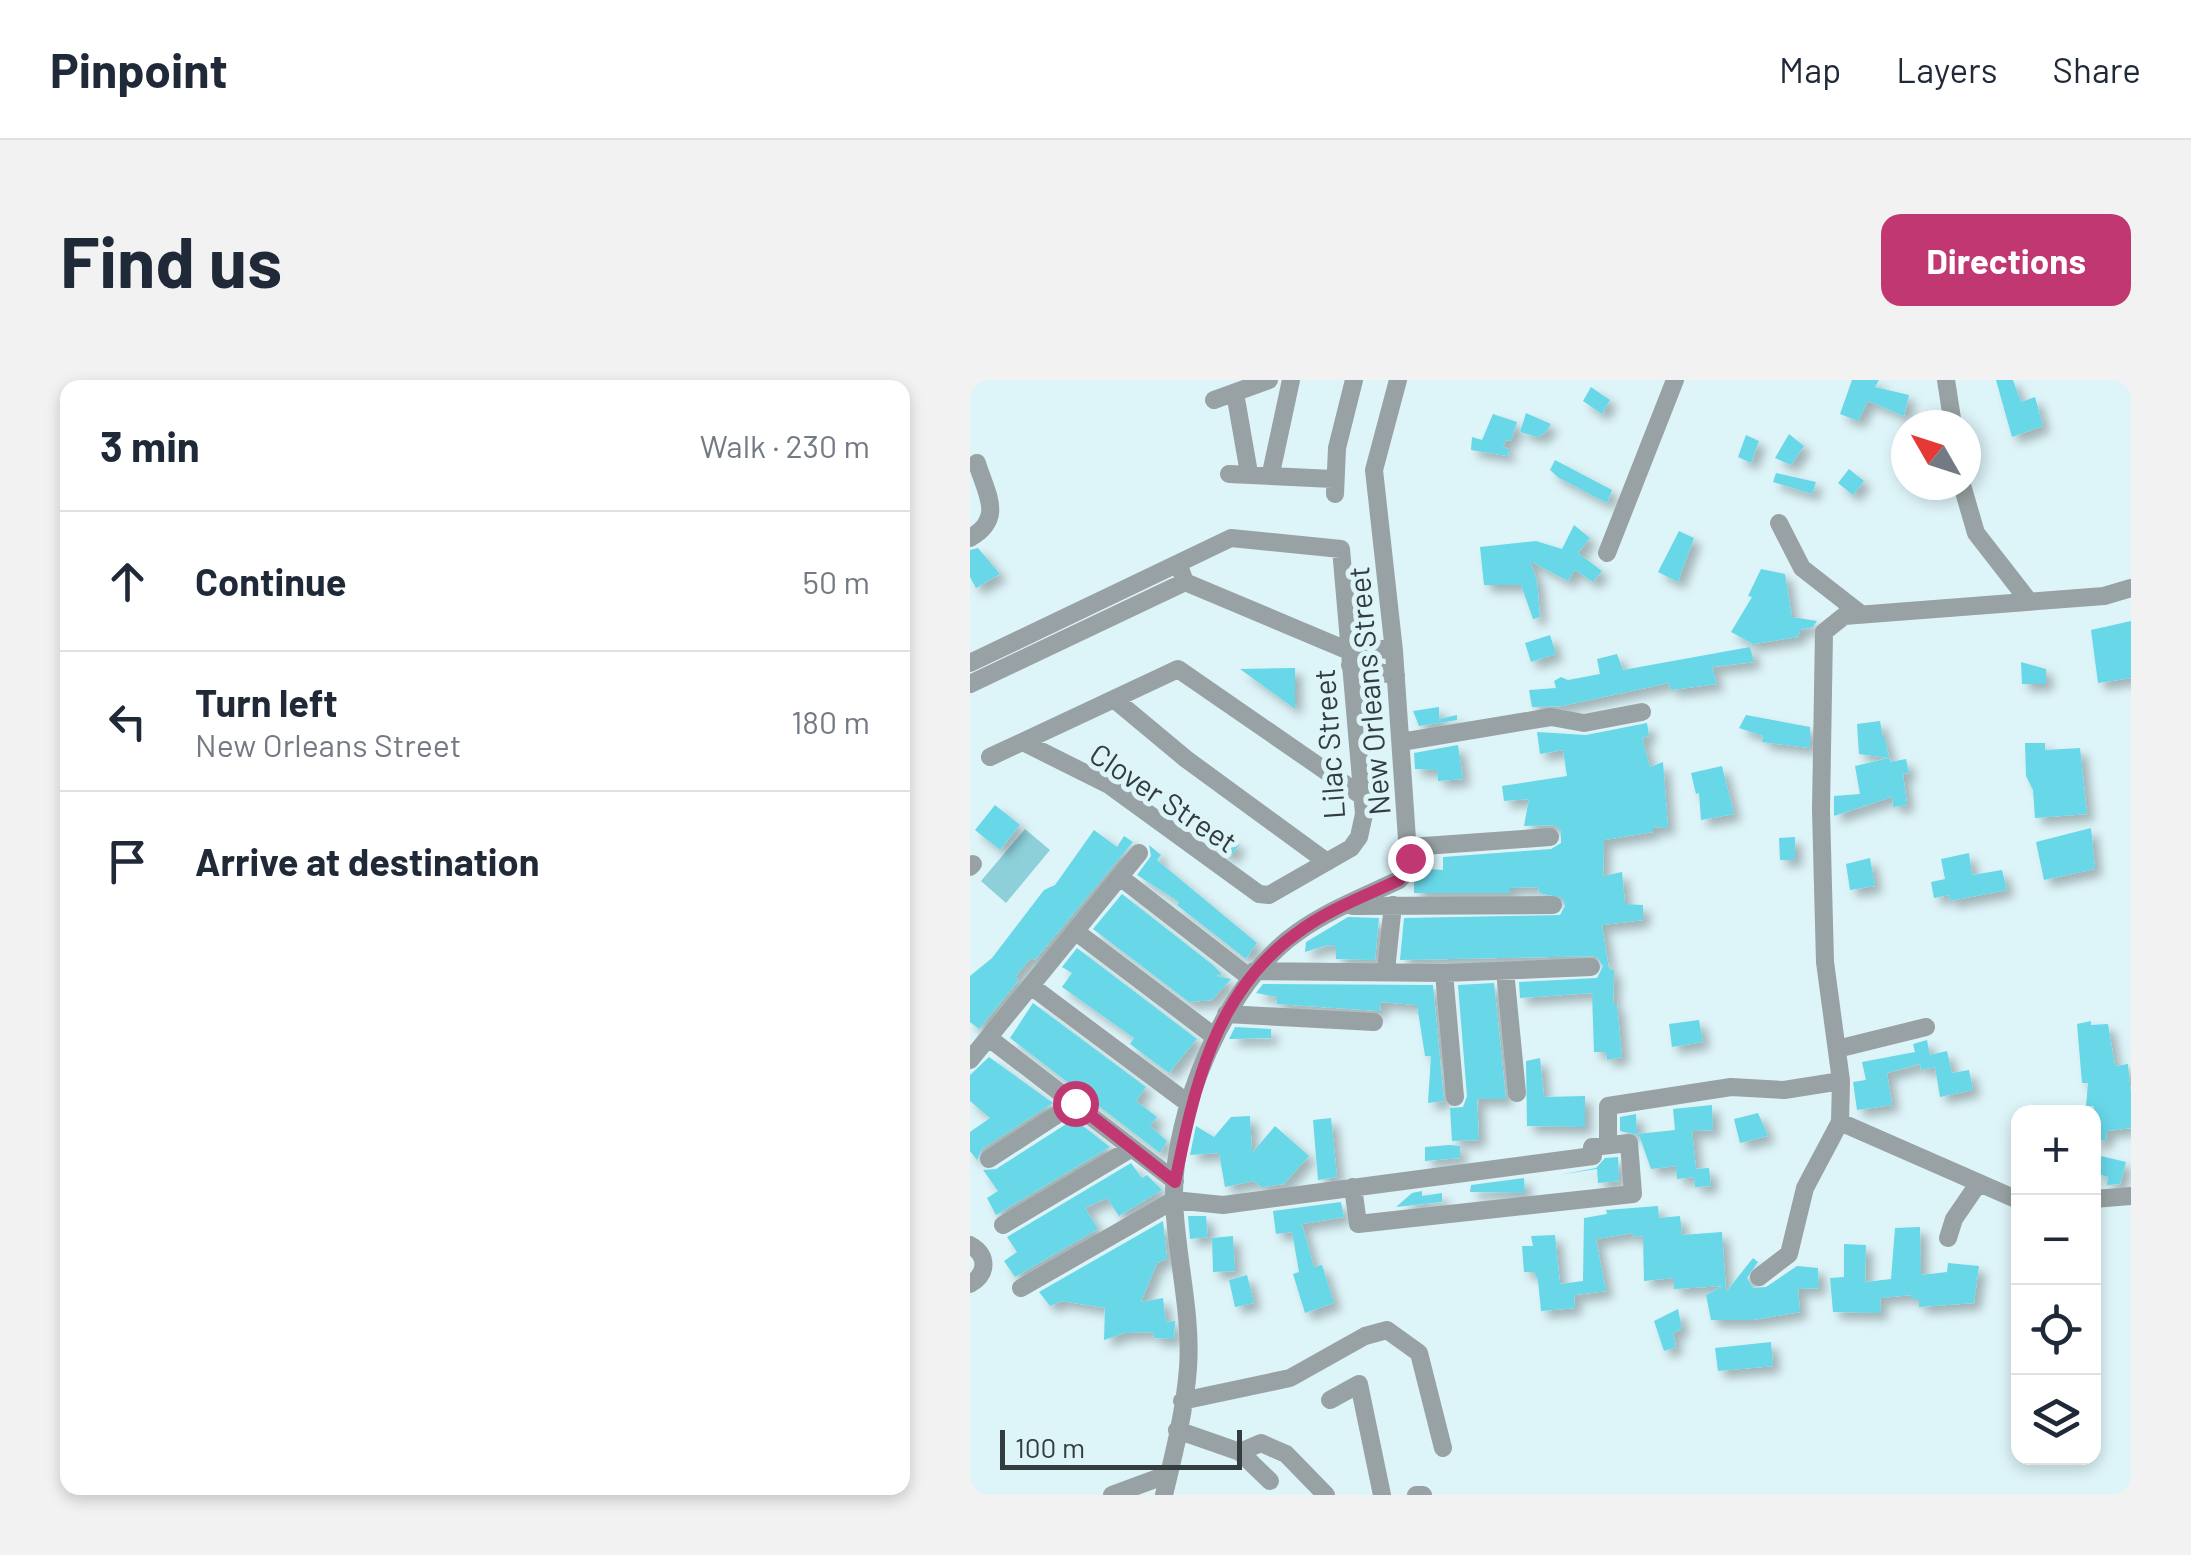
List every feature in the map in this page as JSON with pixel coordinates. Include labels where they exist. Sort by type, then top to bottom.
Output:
[{"type":"street","points":[[1214,400],[1269,380]]},
{"type":"street","points":[[1271,473],[1291,380]]},
{"type":"street","points":[[1229,474],[1271,473],[1334,486],[1354,380]]},
{"type":"street","name":"New Orleans Street","points":[[1164,1495],[1188,1367],[1175,1191],[1189,1104],[1215,1037],[1252,974],[1296,933],[1399,880],[1409,868],[1394,651],[1374,470],[1398,380]]},
{"type":"street","points":[[1607,554],[1675,380]]},
{"type":"street","points":[[1946,380],[1950,410]]},
{"type":"street","points":[[1235,392],[1249,473]]},
{"type":"street","points":[[970,538],[986,529],[992,514],[977,463]]},
{"type":"street","points":[[1966,500],[1976,533],[2028,600]]},
{"type":"street","points":[[1779,523],[1802,568],[1862,614]]},
{"type":"street","name":"Lilac Street","points":[[1178,564],[1237,537],[1336,546],[1342,552],[1362,796],[1359,837],[1351,848],[1273,893]]},
{"type":"street","points":[[970,663],[1178,564],[1185,582],[1396,676]]},
{"type":"street","points":[[970,684],[1185,582]]},
{"type":"street","points":[[1759,1277],[1789,1254],[1805,1188],[1840,1122],[1841,1081],[1825,944],[1824,632],[1832,623],[1862,614],[2104,596],[2131,588]]},
{"type":"street","points":[[1349,653],[1394,651]]},
{"type":"street","points":[[990,757],[1174,669],[1204,682],[1362,796]]},
{"type":"street","points":[[1114,699],[1186,759],[1327,862]]},
{"type":"street","points":[[1401,742],[1552,716],[1584,723],[1642,712]]},
{"type":"street","name":"Clover Street","points":[[1023,742],[1108,786],[1259,894],[1273,893]]},
{"type":"street","points":[[1410,847],[1550,837]]},
{"type":"street","points":[[970,1060],[1139,853]]},
{"type":"street","points":[[1120,877],[1252,974],[1386,970],[1444,973],[1590,966]]},
{"type":"street","points":[[1386,970],[1392,905]]},
{"type":"street","points":[[1342,906],[1552,905]]},
{"type":"street","points":[[1075,930],[1215,1037]]},
{"type":"street","points":[[1505,970],[1517,1093]]},
{"type":"street","points":[[1444,973],[1454,1097]]},
{"type":"street","points":[[1030,986],[1189,1104]]},
{"type":"street","points":[[1226,1014],[1374,1022]]},
{"type":"street","points":[[1837,1049],[1926,1027]]},
{"type":"street","points":[[989,1038],[1132,1148],[1175,1191],[1223,1205],[1593,1156],[1592,1147],[1629,1143],[1633,1194],[1358,1224],[1353,1188]]},
{"type":"street","points":[[1608,1145],[1608,1106],[1730,1087],[1784,1090],[1841,1081]]},
{"type":"street","points":[[989,1159],[1075,1103]]},
{"type":"street","points":[[1840,1122],[2011,1197]]},
{"type":"street","points":[[1003,1226],[1132,1148]]},
{"type":"street","points":[[1948,1238],[1954,1219],[1978,1184]]},
{"type":"street","points":[[1021,1288],[1175,1191]]},
{"type":"street","points":[[2101,1198],[2131,1196]]},
{"type":"street","points":[[970,1246],[979,1251],[984,1264],[980,1276],[970,1284]]},
{"type":"street","points":[[1182,1402],[1290,1378],[1365,1336],[1387,1330],[1419,1352],[1443,1448]]},
{"type":"street","points":[[1330,1400],[1359,1384],[1382,1495]]},
{"type":"street","points":[[1177,1430],[1240,1452],[1270,1480]]},
{"type":"street","points":[[1240,1452],[1261,1444],[1286,1454],[1326,1495]]},
{"type":"street","points":[[1112,1495],[1170,1474]]},
{"type":"shaded area","points":[[1025,829],[1050,850],[1006,903],[981,881]]},
{"type":"building","points":[[1852,380],[1879,380],[1875,387],[1909,395],[1905,410],[1891,411],[1868,401],[1858,421],[1840,414]]},
{"type":"building","points":[[1996,380],[2013,380],[2021,402],[2035,397],[2043,426],[2012,437]]},
{"type":"building","points":[[1591,387],[1610,400],[1602,414],[1583,401]]},
{"type":"building","points":[[1526,413],[1551,424],[1545,433],[1538,437],[1520,432]]},
{"type":"building","points":[[1493,414],[1517,422],[1511,441],[1506,440],[1503,447],[1509,449],[1508,456],[1471,450],[1472,437],[1482,440]]},
{"type":"building","points":[[1789,434],[1804,446],[1791,465],[1775,458]]},
{"type":"building","points":[[1746,435],[1759,441],[1751,463],[1738,457]]},
{"type":"building","points":[[1555,460],[1612,490],[1607,503],[1559,478],[1550,470]]},
{"type":"building","points":[[1849,469],[1864,481],[1853,495],[1838,483]]},
{"type":"building","points":[[1776,473],[1816,482],[1812,494],[1773,482]]},
{"type":"building","points":[[1574,525],[1590,538],[1578,553],[1602,571],[1593,582],[1575,570],[1568,581],[1530,561],[1537,581],[1540,617],[1533,619],[1521,585],[1484,585],[1480,547],[1536,541],[1562,549]]},
{"type":"building","points":[[1679,531],[1694,538],[1678,582],[1658,572]]},
{"type":"building","points":[[978,548],[1000,574],[976,588],[970,577],[970,550]]},
{"type":"building","points":[[1761,569],[1785,574],[1792,617],[1817,621],[1813,627],[1800,630],[1798,637],[1753,644],[1731,632],[1752,597],[1748,596]]},
{"type":"building","points":[[2131,621],[2131,678],[2098,683],[2091,630]]},
{"type":"building","points":[[1550,635],[1556,654],[1531,662],[1525,643]]},
{"type":"building","points":[[1750,647],[1754,662],[1712,667],[1717,684],[1671,690],[1669,683],[1562,706],[1532,707],[1529,690],[1556,688],[1554,681],[1561,677],[1568,680],[1600,674],[1597,659],[1617,654],[1623,670]]},
{"type":"building","points":[[2021,662],[2046,669],[2046,684],[2022,684]]},
{"type":"building","points":[[1295,668],[1295,709],[1240,669]]},
{"type":"building","points":[[1439,707],[1439,719],[1457,715],[1457,720],[1419,726],[1413,711]]},
{"type":"building","points":[[1746,715],[1810,727],[1810,748],[1762,742],[1763,736],[1739,728]]},
{"type":"building","points":[[1880,721],[1890,762],[1906,759],[1909,773],[1903,774],[1907,805],[1893,807],[1892,797],[1834,816],[1834,796],[1860,794],[1855,766],[1889,758],[1859,754],[1857,724]]},
{"type":"building","points":[[1647,723],[1649,736],[1642,738],[1650,767],[1663,762],[1668,828],[1653,827],[1653,832],[1604,840],[1603,876],[1622,872],[1625,904],[1643,905],[1643,920],[1602,925],[1609,969],[1614,970],[1613,1004],[1617,1004],[1622,1057],[1607,1060],[1606,1052],[1594,1052],[1592,993],[1520,998],[1519,982],[1597,978],[1603,966],[1596,956],[1400,960],[1404,918],[1560,915],[1565,906],[1563,898],[1539,893],[1538,887],[1510,888],[1510,893],[1414,893],[1414,881],[1426,875],[1427,869],[1443,870],[1443,857],[1551,849],[1561,843],[1561,831],[1555,825],[1524,826],[1529,799],[1504,801],[1502,786],[1567,776],[1563,750],[1540,754],[1537,732],[1586,735]]},
{"type":"building","points":[[2025,743],[2045,743],[2045,750],[2080,748],[2087,814],[2035,818],[2033,790],[2026,776]]},
{"type":"building","points":[[1458,745],[1463,779],[1438,781],[1437,770],[1415,769],[1414,753]]},
{"type":"building","points":[[1722,766],[1734,814],[1701,820],[1699,793],[1696,794],[1691,773]]},
{"type":"building","points":[[995,805],[1020,825],[1000,850],[975,830]]},
{"type":"building","points":[[1210,826],[1239,845],[1230,857],[1201,836]]},
{"type":"building","points":[[2091,828],[2095,869],[2044,880],[2036,842]]},
{"type":"building","points":[[1094,830],[1117,847],[1124,836],[1133,842],[1035,960],[1031,958],[1015,977],[1019,980],[979,1029],[970,1022],[970,976],[992,958],[1044,890],[1055,885]]},
{"type":"building","points":[[1795,837],[1795,860],[1780,860],[1779,838]]},
{"type":"building","points":[[1149,845],[1161,855],[1157,860],[1257,943],[1246,959],[1177,905],[1179,902],[1137,875],[1151,856]]},
{"type":"building","points":[[1969,853],[1972,875],[2002,870],[2007,890],[1950,901],[1949,895],[1934,898],[1931,882],[1945,879],[1941,859]]},
{"type":"building","points":[[1870,858],[1875,886],[1850,890],[1846,864]]},
{"type":"building","points":[[1122,894],[1222,974],[1216,976],[1231,979],[1212,1000],[1189,1002],[1093,929]]},
{"type":"building","points":[[1348,917],[1379,918],[1375,960],[1336,959],[1336,947],[1328,945],[1305,952],[1306,942]]},
{"type":"building","points":[[1077,948],[1197,1039],[1169,1073],[1130,1044],[1134,1038],[1062,987],[1072,973],[1062,967]]},
{"type":"building","points":[[1494,983],[1506,1099],[1477,1099],[1479,1140],[1452,1141],[1450,1108],[1463,1107],[1467,1096],[1458,985]]},
{"type":"building","points":[[1263,984],[1433,985],[1444,1101],[1428,1103],[1431,1056],[1425,1056],[1417,1005],[1381,1002],[1380,1011],[1277,1004],[1277,997],[1256,993]]},
{"type":"building","points":[[1033,1003],[1146,1087],[1136,1101],[1157,1117],[1150,1126],[1167,1141],[1160,1153],[1010,1038]]},
{"type":"building","points":[[1699,1020],[1703,1042],[1672,1047],[1669,1024]]},
{"type":"building","points":[[2077,1024],[2108,1024],[2115,1066],[2128,1064],[2131,1128],[2107,1131],[2106,1140],[2101,1140],[2101,1105],[2086,1105],[2088,1083],[2082,1083]]},
{"type":"building","points":[[1235,1027],[1271,1029],[1271,1038],[1229,1039]]},
{"type":"building","points":[[1927,1040],[1930,1055],[1947,1051],[1952,1073],[1969,1070],[1973,1090],[1940,1097],[1935,1067],[1921,1070],[1920,1064],[1887,1073],[1892,1105],[1857,1110],[1853,1082],[1866,1080],[1862,1062],[1915,1052],[1913,1044]]},
{"type":"building","points":[[989,1057],[1053,1103],[982,1149],[977,1160],[970,1151],[970,1132],[990,1118],[970,1101],[970,1075]]},
{"type":"building","points":[[1540,1058],[1544,1097],[1585,1096],[1585,1127],[1527,1126],[1526,1061]]},
{"type":"building","points":[[1712,1105],[1713,1130],[1692,1131],[1696,1169],[1709,1168],[1711,1186],[1695,1187],[1694,1177],[1677,1179],[1676,1166],[1651,1169],[1639,1135],[1620,1131],[1620,1117],[1636,1114],[1637,1134],[1675,1130],[1673,1109]]},
{"type":"building","points":[[1758,1113],[1768,1136],[1740,1143],[1734,1119]]},
{"type":"building","points":[[1250,1116],[1252,1153],[1275,1126],[1309,1156],[1284,1184],[1261,1187],[1254,1181],[1225,1187],[1219,1153],[1190,1155],[1196,1126],[1214,1137],[1231,1117]]},
{"type":"building","points":[[1331,1118],[1337,1177],[1318,1180],[1313,1120]]},
{"type":"building","points":[[1074,1119],[1110,1147],[996,1215],[987,1198],[998,1191],[983,1170],[996,1169]]},
{"type":"building","points":[[1460,1146],[1460,1158],[1425,1161],[1425,1147]]},
{"type":"building","points":[[2101,1156],[2126,1162],[2120,1184],[2107,1185],[2108,1177],[2101,1175]]},
{"type":"building","points":[[1618,1157],[1619,1181],[1598,1183],[1597,1169],[1558,1175],[1596,1168],[1605,1158]]},
{"type":"building","points":[[1131,1163],[1142,1178],[1147,1175],[1162,1190],[1119,1216],[1107,1198],[1085,1208],[1098,1229],[1015,1277],[1004,1261],[1017,1252],[1007,1237]]},
{"type":"building","points":[[1524,1178],[1525,1193],[1470,1192],[1471,1185]]},
{"type":"building","points":[[1422,1191],[1422,1196],[1442,1193],[1442,1202],[1396,1207],[1412,1193]]},
{"type":"building","points":[[1341,1202],[1344,1217],[1302,1224],[1314,1267],[1322,1265],[1334,1303],[1305,1313],[1293,1274],[1299,1272],[1292,1232],[1276,1234],[1273,1211]]},
{"type":"building","points":[[1658,1206],[1659,1218],[1680,1216],[1682,1235],[1722,1232],[1726,1292],[1753,1258],[1758,1262],[1747,1278],[1753,1288],[1766,1287],[1797,1266],[1818,1268],[1819,1288],[1798,1289],[1800,1312],[1753,1320],[1711,1320],[1706,1295],[1723,1286],[1674,1289],[1674,1278],[1644,1281],[1643,1236],[1634,1237],[1633,1233],[1596,1239],[1606,1291],[1574,1295],[1575,1308],[1541,1311],[1538,1280],[1534,1272],[1524,1272],[1522,1246],[1533,1246],[1531,1236],[1555,1235],[1560,1284],[1583,1281],[1584,1218],[1607,1214],[1606,1210]]},
{"type":"building","points":[[1188,1216],[1206,1216],[1208,1237],[1190,1239]]},
{"type":"building","points":[[1163,1221],[1167,1259],[1157,1263],[1141,1302],[1163,1298],[1166,1322],[1175,1321],[1174,1339],[1154,1338],[1153,1332],[1125,1333],[1104,1340],[1105,1308],[1062,1301],[1050,1306],[1039,1292]]},
{"type":"building","points":[[1920,1227],[1921,1275],[1947,1272],[1948,1263],[1979,1266],[1974,1303],[1919,1307],[1919,1299],[1911,1299],[1911,1295],[1880,1298],[1881,1313],[1833,1312],[1830,1278],[1844,1277],[1844,1244],[1866,1245],[1865,1282],[1891,1279],[1895,1228]]},
{"type":"building","points":[[1233,1236],[1235,1271],[1213,1272],[1212,1238]]},
{"type":"building","points":[[1247,1275],[1254,1303],[1235,1307],[1229,1280]]},
{"type":"building","points":[[1678,1309],[1682,1329],[1673,1333],[1676,1347],[1664,1351],[1654,1321]]},
{"type":"building","points":[[1771,1342],[1773,1366],[1718,1371],[1715,1348]]},
{"type":"route","points":[[1075,1103],[1175,1182],[1189,1104],[1202,1066],[1226,1014],[1254,971],[1296,933],[1399,880],[1409,868],[1410,858]]}]
